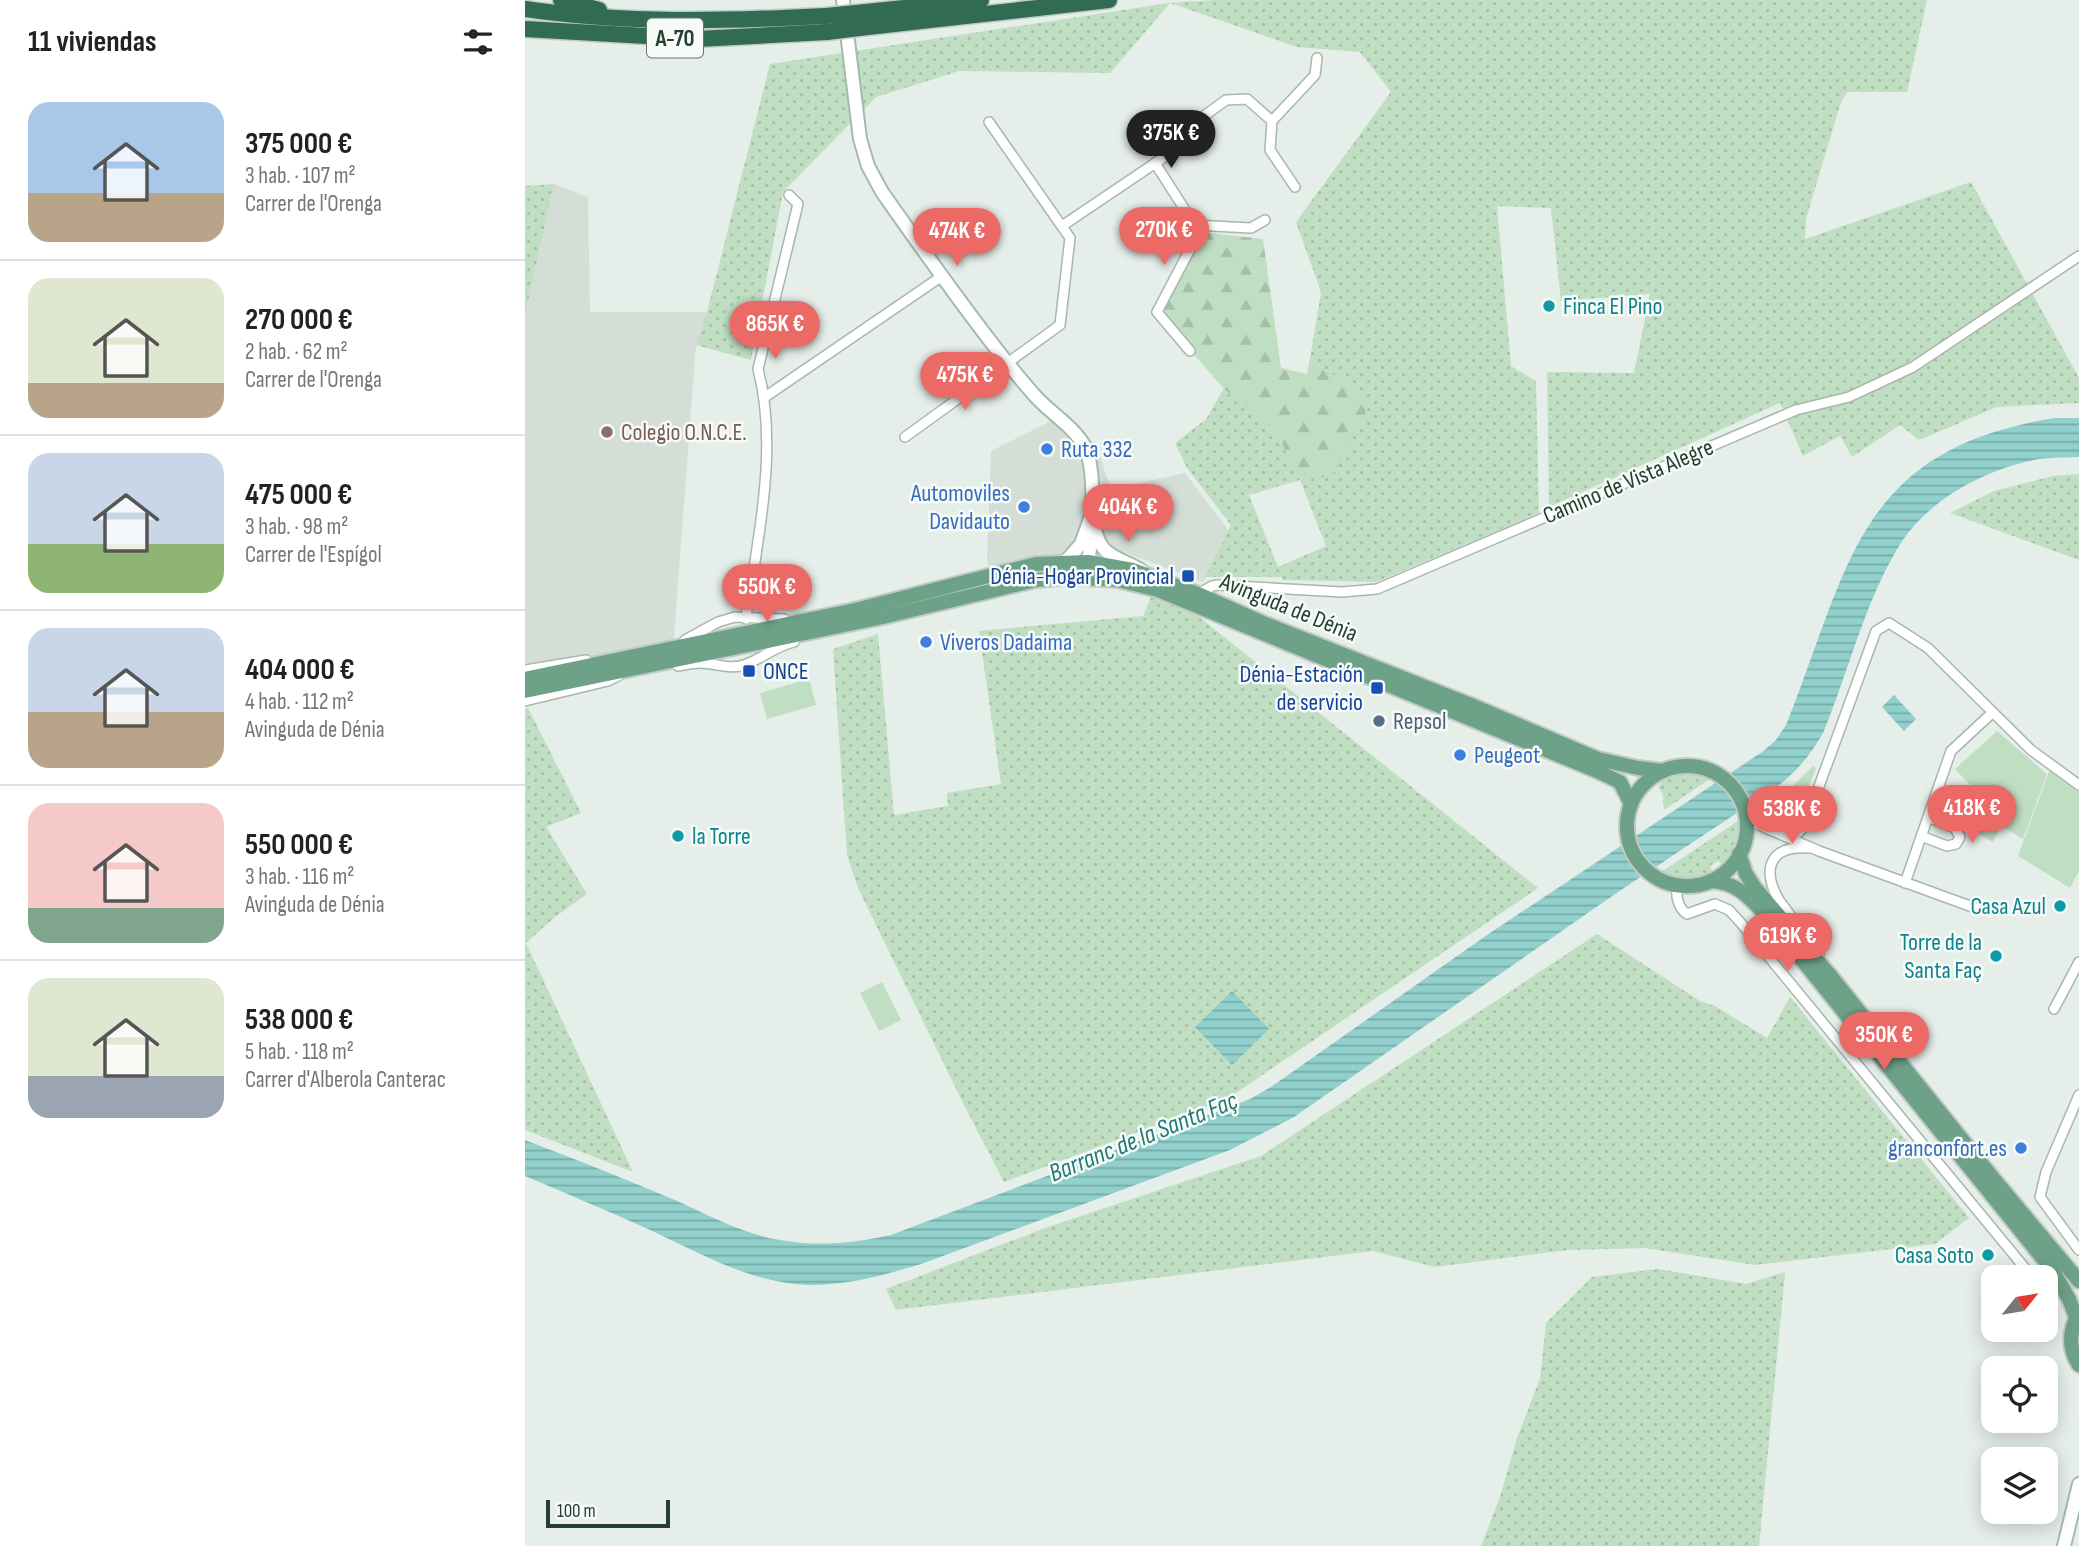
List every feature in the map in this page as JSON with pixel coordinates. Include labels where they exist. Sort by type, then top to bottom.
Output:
[{"type":"highway","points":[[561,0],[593,10],[650,19]]},
{"type":"highway","name":"A-70","points":[[858,21],[981,0]]},
{"type":"highway","name":"A-70","points":[[525,24],[552,30],[698,39],[858,21],[1109,0]]},
{"type":"highway","name":"A-70","points":[[525,9],[625,20],[745,20],[827,24]]},
{"type":"highway","points":[[525,29],[552,30]]},
{"type":"main road","points":[[843,0],[860,139],[868,166],[882,192],[1008,364],[1037,398],[1081,441],[1090,458],[1094,480],[1094,516],[1088,562],[1078,569],[1017,578],[1004,587]]},
{"type":"main road","points":[[1065,562],[1081,544],[1094,516]]},
{"type":"main road","points":[[1094,516],[1097,537],[1105,550],[1146,574]]},
{"type":"main road","name":"Avinguda de Dénia","points":[[755,638],[806,621],[1036,564],[1088,562],[1146,574],[1598,758],[1663,771]]},
{"type":"main road","name":"Avinguda de Dénia","points":[[525,691],[716,646],[841,626],[1036,580],[1069,577],[1118,580],[1158,590],[1597,771],[1619,782],[1627,792],[1631,804]]},
{"type":"main road","name":"Avinguda de Dénia","points":[[525,679],[643,662]]},
{"type":"main road","points":[[1710,881],[1730,867],[1739,854],[1746,835],[1745,814],[1738,795],[1719,776],[1695,766],[1674,767],[1663,771],[1642,786],[1628,814],[1627,835],[1640,863],[1655,876],[1678,885],[1710,881],[1731,883],[1765,914],[2053,1271],[2078,1315],[2070,1339],[2079,1365]]},
{"type":"main road","points":[[1739,854],[1746,874],[1755,888],[1829,974],[1991,1177],[2079,1281]]},
{"type":"main road","points":[[2064,1546],[2079,1484]]},
{"type":"street","points":[[1295,187],[1271,150],[1272,121],[1315,75],[1317,58]]},
{"type":"street","points":[[1062,226],[1191,139],[1204,116],[1226,100],[1247,99],[1272,121]]},
{"type":"street","points":[[905,437],[1061,325],[1070,238],[989,122]]},
{"type":"street","points":[[1155,163],[1199,232],[1157,312],[1190,351]]},
{"type":"street","points":[[749,663],[755,657],[755,638],[746,619],[764,505],[767,432],[765,397],[758,369],[798,204],[789,195]]},
{"type":"street","points":[[1194,225],[1251,228],[1265,220]]},
{"type":"street","name":"Camino de Vista Alegre","points":[[1198,594],[1212,586],[1342,592],[1377,589],[1796,410],[1849,397],[1913,366],[2079,256]]},
{"type":"street","points":[[765,397],[942,276]]},
{"type":"street","name":"Avinguda de Dénia","points":[[525,701],[608,681],[643,662],[662,646],[694,637],[718,622],[735,617],[806,621]]},
{"type":"street","points":[[718,622],[714,632],[716,646],[721,661],[730,667]]},
{"type":"street","points":[[1814,849],[1804,837],[1804,827],[1876,631],[1889,623],[1928,648],[2031,750],[2079,785]]},
{"type":"street","name":"Avinguda de Dénia","points":[[525,670],[620,654],[643,662],[678,666],[701,663],[730,667],[749,663],[775,648],[827,635],[841,626]]},
{"type":"street","points":[[1905,883],[1951,751],[1992,713]]},
{"type":"street","points":[[1745,814],[1759,825],[1814,849],[1978,909]]},
{"type":"street","points":[[1921,836],[1947,846],[1956,844],[1959,837],[1955,828],[1928,817]]},
{"type":"street","points":[[1788,837],[1804,827]]},
{"type":"street","points":[[1814,849],[1798,847],[1780,852],[1770,864],[1769,873],[1774,892],[1822,958],[1829,974]]},
{"type":"street","points":[[1678,885],[1676,890],[1681,910],[1687,914],[1707,906],[1723,906],[1769,947],[2023,1265]]},
{"type":"street","points":[[1765,914],[1772,932],[1769,947]]},
{"type":"street","points":[[1769,947],[1782,943],[1797,961],[1812,969]]},
{"type":"street","points":[[2055,1009],[2079,962]]},
{"type":"street","points":[[2079,1095],[2046,1172],[2040,1197],[2079,1250]]},
{"type":"shaded area","name":"Colegio O.N.C.E.","points":[[554,184],[588,197],[590,312],[707,312],[696,345],[673,650],[525,679],[525,315]]},
{"type":"shaded area","points":[[1067,413],[1096,446],[1111,489],[1185,473],[1229,531],[1203,582],[1110,547],[989,568],[987,558],[991,451]]},
{"type":"green space","points":[[1216,0],[1927,0],[1907,92],[1847,92],[1840,105],[1806,219],[1805,239],[1971,182],[2079,378],[2079,403],[1997,407],[1919,440],[1900,425],[1852,457],[1840,436],[1803,456],[1780,403],[1549,507],[1547,372],[1634,373],[1650,294],[1561,301],[1551,208],[1497,206],[1511,366],[1536,381],[1539,513],[1376,582],[1283,580],[1281,577],[1205,577],[1231,525],[1187,468],[1175,443],[1206,419],[1227,383],[1274,427],[1300,480],[1348,385],[1310,359],[1321,292],[1296,222],[1391,92],[1360,52],[1297,47],[1170,3],[1110,73],[959,71],[876,97],[783,192],[751,360],[696,345],[707,312],[770,64],[1169,3]],"holes":[[[1300,480],[1326,546],[1278,567],[1249,495]]]},
{"type":"green space","points":[[554,184],[525,315],[525,186]]},
{"type":"green space","points":[[1199,232],[1263,239],[1281,368],[1307,374],[1310,359],[1348,385],[1368,408],[1332,476],[1300,480],[1274,427],[1224,389],[1157,312]]},
{"type":"green space","points":[[2079,474],[2079,560],[1950,513],[1994,491],[2053,476]]},
{"type":"green space","points":[[1151,597],[1189,609],[1538,888],[1227,1099],[1004,1182],[858,888],[847,855],[833,649],[878,634],[894,815],[948,806],[947,793],[1001,784],[979,631],[1143,616]]},
{"type":"green space","points":[[809,679],[816,705],[767,719],[760,693]]},
{"type":"green space","points":[[528,708],[581,813],[546,827],[587,894],[555,917],[526,943],[633,1172],[525,1130],[525,709]]},
{"type":"green space","points":[[1997,731],[2047,774],[2023,839],[2001,826],[1993,842],[1967,828],[1978,793],[1955,769]]},
{"type":"green space","points":[[1813,766],[1816,768],[1792,829],[1759,816],[1759,809],[1788,791]]},
{"type":"green space","points":[[2051,766],[2079,785],[2079,871],[2070,888],[2018,856]]},
{"type":"green space","points":[[1680,774],[1695,774],[1710,779],[1664,810],[1659,781]]},
{"type":"green space","points":[[1738,821],[1732,850],[1722,864],[1718,861],[1710,866],[1712,871],[1687,878],[1661,872]]},
{"type":"green space","points":[[1597,934],[1700,1001],[1715,1006],[1767,1038],[1790,997],[1969,1218],[1935,1244],[1755,1265],[1645,1248],[1568,1250],[1435,1267],[1373,1251],[896,1310],[886,1289],[1045,1228],[1261,1156]]},
{"type":"green space","points":[[882,982],[901,1020],[879,1031],[860,993]]},
{"type":"green space","points":[[1658,1269],[1746,1284],[1785,1272],[1759,1546],[1481,1546],[1540,1379],[1546,1323],[1592,1277]]},
{"type":"water","points":[[2054,418],[2079,418],[2079,457],[2032,460],[1969,483],[1935,506],[1907,534],[1875,594],[1824,731],[1805,760],[1786,779],[1294,1117],[1230,1150],[921,1264],[866,1279],[824,1285],[787,1283],[743,1272],[525,1176],[525,1140],[752,1233],[794,1242],[850,1242],[891,1235],[1250,1099],[1487,935],[1762,752],[1776,740],[1786,725],[1847,566],[1870,524],[1899,487],[1938,457],[1988,434]]},
{"type":"water","points":[[1894,695],[1916,719],[1904,731],[1882,707]]},
{"type":"water","points":[[1232,991],[1269,1029],[1232,1065],[1195,1027]]},
{"type":"place","name":"Finca El Pino","points":[[1549,306]]},
{"type":"place","name":"Colegio O.N.C.E.","points":[[607,432]]},
{"type":"place","name":"Ruta 332","points":[[1047,449]]},
{"type":"place","name":"Automoviles Davidauto","points":[[1024,507]]},
{"type":"place","name":"Dénia-Hogar Provincial","points":[[1188,576]]},
{"type":"place","name":"Viveros Dadaima","points":[[926,642]]},
{"type":"place","name":"ONCE","points":[[749,671]]},
{"type":"place","name":"Dénia-Estación de servicio","points":[[1377,688]]},
{"type":"place","name":"Repsol","points":[[1379,721]]},
{"type":"place","name":"Peugeot","points":[[1460,755]]},
{"type":"place","name":"la Torre","points":[[678,836]]},
{"type":"place","name":"Casa Azul","points":[[2060,906]]},
{"type":"place","name":"Torre de la Santa Faç","points":[[1996,956]]},
{"type":"place","name":"granconfort.es","points":[[2021,1148]]},
{"type":"place","name":"Casa Soto","points":[[1988,1255]]},
{"type":"water label","name":"Barranc de la Santa Faç","points":[[1143,1136]]}]
